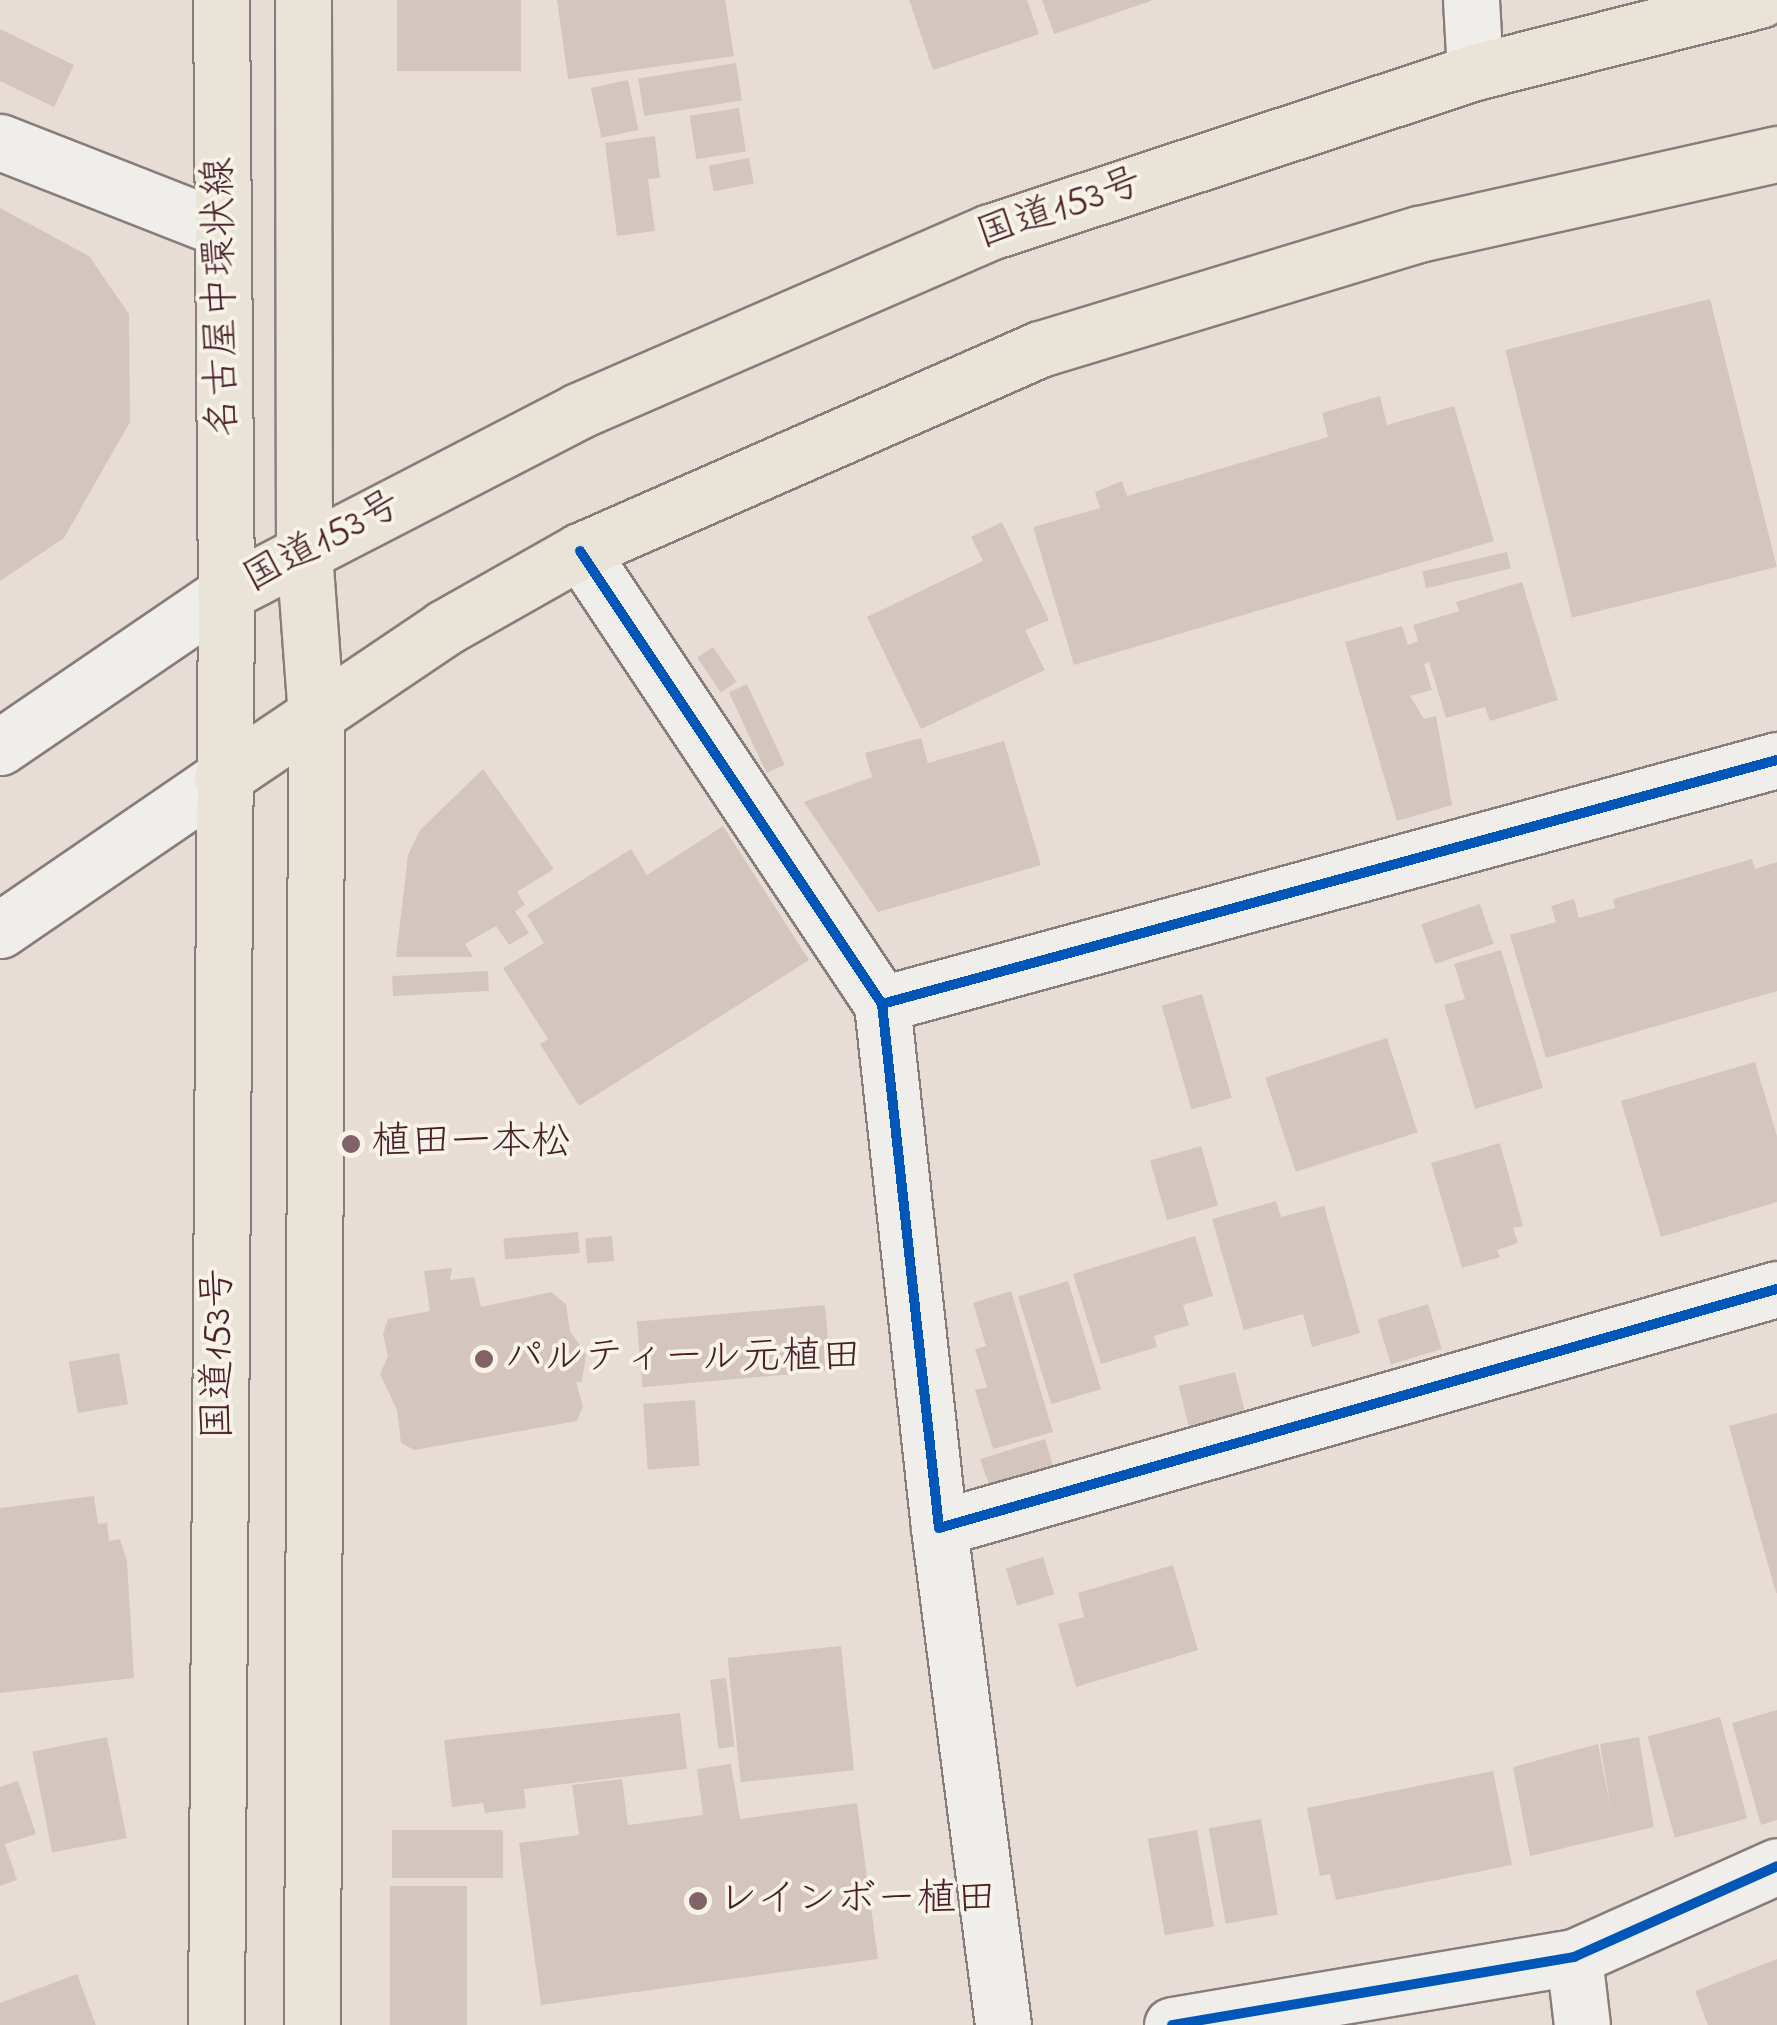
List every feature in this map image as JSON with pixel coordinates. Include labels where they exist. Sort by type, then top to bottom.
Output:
[{"type":"main road","name":"名古屋中環状線","points":[[221,0],[226,594]]},
{"type":"main road","name":"名古屋中環状線","points":[[303,0],[304,553],[316,715]]},
{"type":"main road","name":"国道153号","points":[[216,2025],[226,594],[578,411],[990,232],[1475,72],[1760,0]]},
{"type":"main road","points":[[222,778],[444,628],[580,551],[1040,349],[1419,234],[1777,154]]},
{"type":"main road","points":[[312,2025],[316,715]]},
{"type":"street","points":[[1471,0],[1475,72]]},
{"type":"street","points":[[0,142],[222,228]]},
{"type":"street","points":[[580,551],[882,1004],[939,1528],[1003,2025]]},
{"type":"street","points":[[0,747],[226,594]]},
{"type":"street","points":[[882,1004],[1777,760]]},
{"type":"street","points":[[0,930],[222,778]]},
{"type":"street","points":[[939,1528],[1777,1289]]},
{"type":"street","points":[[1172,2025],[1574,1957],[1777,1866]]},
{"type":"street","points":[[1574,1957],[1582,2025]]},
{"type":"building","points":[[397,0],[521,0],[521,71],[397,71]]},
{"type":"building","points":[[557,0],[725,0],[734,56],[568,79]]},
{"type":"building","points":[[909,0],[1027,0],[1039,34],[933,70]]},
{"type":"building","points":[[1042,0],[1151,0],[1151,1],[1054,34]]},
{"type":"building","points":[[0,29],[74,65],[54,107],[0,81]]},
{"type":"building","points":[[736,63],[742,101],[644,116],[638,78]]},
{"type":"building","points":[[628,80],[639,130],[601,138],[591,88]]},
{"type":"building","points":[[739,108],[746,151],[696,159],[690,116]]},
{"type":"building","points":[[655,136],[660,178],[648,179],[655,231],[617,236],[605,143]]},
{"type":"building","points":[[749,158],[754,184],[714,191],[709,166]]},
{"type":"building","points":[[0,208],[89,256],[129,314],[130,422],[64,538],[0,581]]},
{"type":"building","points":[[1710,299],[1777,567],[1572,618],[1505,350]]},
{"type":"building","points":[[1380,396],[1387,425],[1454,406],[1494,541],[1074,665],[1033,527],[1100,508],[1095,492],[1122,481],[1127,496],[1328,437],[1322,413]]},
{"type":"building","points":[[1002,522],[1049,620],[1025,630],[1045,670],[921,729],[867,617],[983,561],[971,537]]},
{"type":"building","points":[[1507,552],[1511,569],[1426,588],[1422,572]]},
{"type":"building","points":[[1522,582],[1558,700],[1490,721],[1485,707],[1446,718],[1429,662],[1424,664],[1432,690],[1410,696],[1424,719],[1436,716],[1452,805],[1397,821],[1345,642],[1402,626],[1408,645],[1418,641],[1413,625],[1459,611],[1456,602]]},
{"type":"building","points":[[713,647],[736,682],[721,692],[697,658]]},
{"type":"building","points":[[747,684],[785,765],[766,773],[729,692]]},
{"type":"building","points":[[921,738],[928,763],[1004,741],[1041,865],[878,912],[804,802],[872,777],[865,753]]},
{"type":"building","points":[[483,769],[554,869],[517,892],[525,905],[515,911],[529,933],[509,945],[496,926],[465,944],[473,957],[396,957],[408,855],[420,830]]},
{"type":"building","points":[[723,826],[809,960],[579,1106],[540,1044],[548,1039],[503,968],[544,943],[527,915],[631,849],[647,875]]},
{"type":"building","points":[[1752,859],[1755,869],[1777,862],[1777,991],[1546,1058],[1510,935],[1556,922],[1551,906],[1574,899],[1579,918],[1615,908],[1613,899]]},
{"type":"building","points":[[1480,904],[1494,944],[1435,964],[1421,924]]},
{"type":"building","points":[[1501,950],[1543,1088],[1475,1109],[1444,1005],[1465,999],[1454,964]]},
{"type":"building","points":[[488,971],[489,991],[393,996],[392,976]]},
{"type":"building","points":[[1202,994],[1232,1098],[1191,1109],[1162,1006]]},
{"type":"building","points":[[1387,1038],[1418,1132],[1296,1172],[1265,1078]]},
{"type":"building","points":[[1755,1062],[1777,1136],[1777,1202],[1661,1237],[1621,1101]]},
{"type":"building","points":[[1500,1143],[1523,1226],[1513,1228],[1518,1243],[1497,1250],[1500,1257],[1462,1268],[1431,1163]]},
{"type":"building","points":[[1201,1146],[1218,1206],[1167,1220],[1150,1161]]},
{"type":"building","points":[[1276,1201],[1281,1217],[1324,1206],[1360,1333],[1312,1347],[1303,1314],[1244,1330],[1212,1219]]},
{"type":"building","points":[[578,1232],[580,1253],[505,1259],[503,1239]]},
{"type":"building","points":[[612,1236],[614,1261],[587,1263],[585,1238]]},
{"type":"building","points":[[1195,1236],[1213,1296],[1183,1305],[1189,1325],[1154,1336],[1157,1347],[1101,1364],[1073,1274]]},
{"type":"building","name":"パルティール元植田","points":[[452,1268],[450,1280],[474,1277],[481,1307],[551,1292],[566,1304],[570,1331],[586,1355],[582,1382],[576,1382],[583,1406],[577,1421],[414,1450],[401,1443],[397,1410],[380,1374],[388,1356],[383,1334],[388,1319],[430,1311],[424,1271]]},
{"type":"building","points":[[1068,1281],[1101,1389],[1051,1404],[1018,1296]]},
{"type":"building","points":[[1011,1291],[1053,1432],[993,1449],[975,1390],[987,1387],[975,1349],[986,1346],[973,1303]]},
{"type":"building","points":[[1428,1304],[1442,1349],[1391,1364],[1377,1319]]},
{"type":"building","points":[[825,1305],[831,1371],[642,1387],[637,1321]]},
{"type":"building","points":[[119,1353],[128,1404],[78,1413],[69,1362]]},
{"type":"building","points":[[1235,1372],[1248,1425],[1192,1439],[1179,1386]]},
{"type":"building","points":[[695,1400],[700,1466],[648,1469],[643,1404]]},
{"type":"building","points":[[1777,1413],[1777,1593],[1776,1593],[1729,1426]]},
{"type":"building","points":[[1045,1439],[1056,1476],[990,1487],[980,1459]]},
{"type":"building","points":[[94,1496],[98,1524],[107,1523],[109,1541],[120,1539],[127,1561],[134,1678],[0,1693],[0,1508]]},
{"type":"building","points":[[1043,1557],[1054,1594],[1017,1606],[1006,1568]]},
{"type":"building","points":[[1173,1565],[1198,1650],[1076,1687],[1058,1624],[1084,1617],[1078,1593]]},
{"type":"building","points":[[841,1646],[854,1770],[741,1782],[728,1658]]},
{"type":"building","points":[[726,1678],[734,1746],[719,1748],[710,1680]]},
{"type":"building","points":[[1777,1710],[1777,1820],[1761,1825],[1732,1723]]},
{"type":"building","points":[[680,1713],[687,1769],[524,1789],[526,1808],[485,1813],[483,1803],[452,1807],[444,1740]]},
{"type":"building","points":[[1720,1717],[1747,1818],[1675,1838],[1648,1736]]},
{"type":"building","points":[[107,1737],[127,1838],[52,1853],[32,1752]]},
{"type":"building","points":[[1639,1737],[1654,1827],[1530,1856],[1513,1767],[1598,1744],[1612,1815],[1600,1744]]},
{"type":"building","name":"レインボー植田","points":[[731,1764],[740,1819],[857,1803],[878,1959],[541,2005],[519,1843],[579,1835],[572,1785],[622,1779],[628,1825],[703,1815],[697,1769]]},
{"type":"building","points":[[1493,1771],[1512,1865],[1336,1900],[1330,1874],[1320,1876],[1307,1808]]},
{"type":"building","points":[[18,1781],[36,1834],[5,1844],[17,1880],[0,1886],[0,1787]]},
{"type":"building","points":[[1261,1819],[1278,1915],[1226,1924],[1209,1828]]},
{"type":"building","points":[[392,1830],[503,1830],[503,1878],[392,1878]]},
{"type":"building","points":[[1197,1830],[1214,1927],[1165,1935],[1148,1839]]},
{"type":"building","points":[[390,1886],[467,1886],[467,2025],[390,2025]]},
{"type":"building","points":[[1777,1959],[1777,2025],[1708,2025],[1695,1991]]},
{"type":"building","points":[[77,1974],[96,2025],[0,2025],[0,2003]]},
{"type":"cycle path","points":[[580,551],[882,1004]]},
{"type":"cycle path","points":[[1777,760],[882,1004],[939,1528],[1777,1289]]},
{"type":"cycle path","points":[[1172,2025],[1574,1957],[1777,1866]]},
{"type":"place","name":"植田一本松","points":[[351,1144]]},
{"type":"place","name":"パルティール元植田","points":[[484,1359]]},
{"type":"place","name":"レインボー植田","points":[[698,1901]]}]
